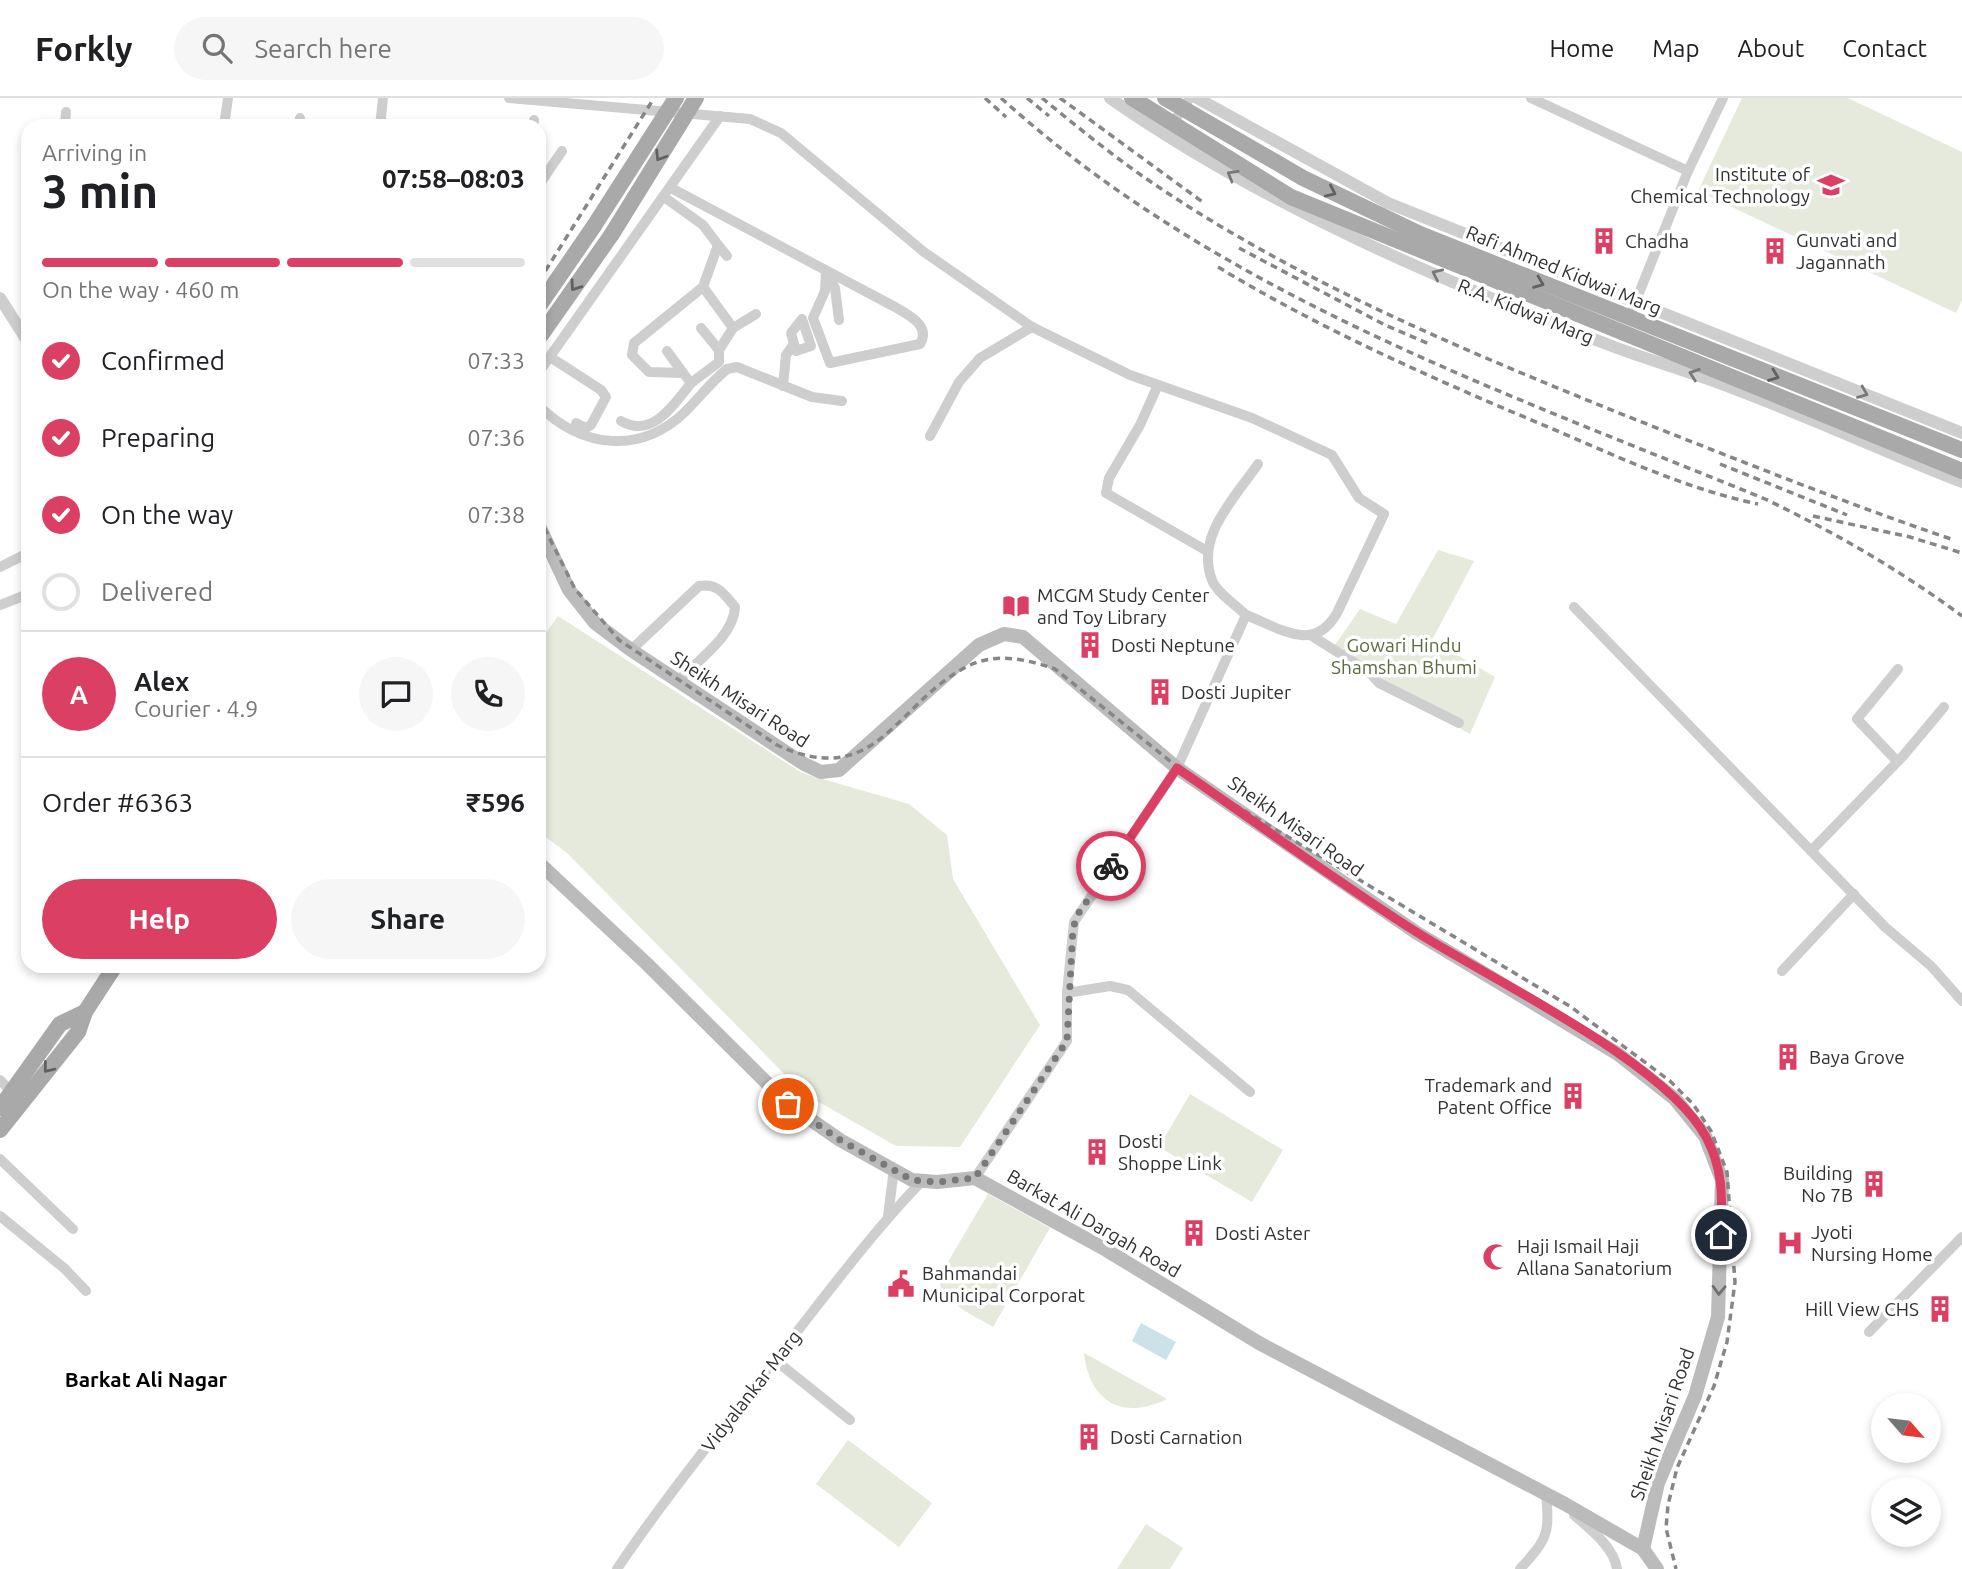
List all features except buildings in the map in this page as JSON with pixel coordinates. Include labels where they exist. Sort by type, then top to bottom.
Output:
[{"type":"main road","points":[[546,295],[676,98]]},
{"type":"main road","points":[[546,328],[612,234],[696,98]]},
{"type":"main road","points":[[1132,98],[1168,130],[1291,197],[1626,325],[1962,471]]},
{"type":"main road","name":"Rafi Ahmed Kidwai Marg","points":[[1165,98],[1186,104],[1303,178],[1420,234],[1626,325],[1962,450]]},
{"type":"main road","name":"Sheikh Misari Road","points":[[546,541],[576,600],[595,623],[678,681],[804,764],[821,772],[839,770],[979,645],[1004,634],[1023,637],[1177,768],[1417,933],[1618,1054],[1675,1099],[1705,1136],[1722,1180],[1718,1317],[1695,1396],[1658,1483],[1643,1549]]},
{"type":"main road","name":"Barkat Ali Dargah Road","points":[[546,870],[647,964],[788,1104],[840,1140],[912,1180],[975,1178],[1103,1248],[1259,1343],[1552,1497],[1643,1549]]},
{"type":"main road","points":[[0,1130],[78,1032],[85,1012],[110,973]]},
{"type":"main road","points":[[0,1108],[60,1024],[85,1012]]},
{"type":"main road","points":[[1643,1549],[1657,1569]]},
{"type":"street","points":[[225,119],[228,98]]},
{"type":"street","points":[[381,119],[383,98]]},
{"type":"street","points":[[509,98],[750,119],[781,133],[924,252],[1032,327],[1130,375],[1252,418],[1332,455],[1359,498],[1384,514],[1329,627],[1312,636]]},
{"type":"street","name":"R.A. Kidwai Marg","points":[[1110,98],[1168,130],[1284,203],[1463,286],[1618,348],[1733,388],[1962,482]]},
{"type":"street","points":[[1197,98],[1388,203],[1962,433]]},
{"type":"street","points":[[1531,98],[1550,102],[1688,172]]},
{"type":"street","points":[[1618,348],[1688,172],[1723,98]]},
{"type":"street","points":[[1168,130],[1186,104]]},
{"type":"street","points":[[66,112],[66,119]]},
{"type":"street","points":[[546,362],[720,116]]},
{"type":"street","points":[[546,175],[562,151]]},
{"type":"street","points":[[671,188],[914,318],[924,334],[923,340],[920,344],[830,363],[813,318],[825,291],[826,271]]},
{"type":"street","points":[[664,198],[703,225],[727,256]]},
{"type":"street","points":[[683,373],[649,372],[635,361],[631,349],[634,343],[703,287],[718,245]]},
{"type":"street","points":[[826,271],[835,288],[839,320]]},
{"type":"street","points":[[703,287],[733,328]]},
{"type":"street","points":[[0,298],[21,331]]},
{"type":"street","points":[[621,421],[632,427],[641,427],[660,419],[691,383],[719,362],[719,350],[733,328],[756,314]]},
{"type":"street","points":[[930,436],[959,382],[980,358],[1032,327]]},
{"type":"street","points":[[701,328],[719,350]]},
{"type":"street","points":[[783,386],[791,350]]},
{"type":"street","points":[[667,351],[691,383]]},
{"type":"street","points":[[546,404],[586,428],[606,397],[601,390],[550,357]]},
{"type":"street","points":[[546,411],[572,429],[604,443],[627,442],[665,428],[727,369],[737,368],[812,397],[842,401]]},
{"type":"street","points":[[1158,385],[1140,425],[1109,478],[1106,493],[1207,551]]},
{"type":"street","points":[[1258,464],[1213,529],[1207,551],[1212,582],[1246,615],[1296,634],[1312,636],[1369,672],[1380,683],[1460,723]]},
{"type":"street","points":[[0,567],[21,556]]},
{"type":"street","points":[[631,650],[699,586],[719,588],[735,607],[735,618],[729,629],[678,681]]},
{"type":"street","points":[[0,605],[21,597]]},
{"type":"street","points":[[1574,607],[1811,851],[1931,966],[1962,1002]]},
{"type":"street","points":[[975,1178],[1067,1041],[1067,993],[1074,922],[1177,768],[1246,615]]},
{"type":"street","points":[[1896,760],[1857,719],[1898,669]]},
{"type":"street","points":[[1811,851],[1896,760],[1903,756],[1944,707]]},
{"type":"street","points":[[1782,971],[1854,894]]},
{"type":"street","points":[[1067,993],[1110,986],[1128,990],[1250,1092]]},
{"type":"street","points":[[0,1080],[12,1093]]},
{"type":"street","points":[[0,1159],[73,1229]]},
{"type":"street","points":[[888,1216],[894,1169]]},
{"type":"street","name":"Vidyalankar Marg","points":[[617,1569],[652,1517],[888,1216],[922,1181]]},
{"type":"street","points":[[0,1216],[65,1269],[86,1291]]},
{"type":"street","points":[[1869,1332],[1960,1241]]},
{"type":"street","points":[[775,1360],[850,1420]]},
{"type":"street","points":[[1520,1569],[1543,1545],[1552,1497]]},
{"type":"street","points":[[1552,1497],[1595,1533],[1616,1561],[1617,1569]]},
{"type":"green space","points":[[1742,98],[1848,98],[1962,152],[1962,300],[1956,313],[1698,191]]},
{"type":"green space","name":"Gowari Hindu Shamshan Bhumi","points":[[1438,550],[1474,561],[1432,640],[1495,677],[1470,734],[1330,652],[1360,609],[1396,624]]},
{"type":"green space","points":[[558,616],[802,773],[909,804],[947,835],[953,879],[1040,1025],[960,1147],[896,1146],[803,1093],[567,853],[546,837],[546,633]]},
{"type":"green space","points":[[1190,1094],[1283,1150],[1252,1202],[1159,1147]]},
{"type":"green space","points":[[988,1194],[1050,1228],[993,1327],[951,1300],[940,1286],[939,1277]]},
{"type":"green space","points":[[1084,1353],[1167,1399],[1136,1408],[1111,1403],[1093,1384]]},
{"type":"green space","points":[[848,1440],[932,1503],[899,1547],[816,1484]]},
{"type":"green space","points":[[1146,1524],[1183,1548],[1170,1569],[1117,1569]]},
{"type":"water","points":[[1141,1323],[1176,1342],[1166,1360],[1132,1341]]},
{"type":"railway","points":[[546,270],[654,98]]},
{"type":"railway","points":[[985,98],[1006,117]]},
{"type":"railway","points":[[1001,98],[1085,167],[1175,228],[1268,282],[1365,331],[1464,376],[1765,499],[1866,553],[1962,616]]},
{"type":"railway","points":[[1027,98],[1049,116]]},
{"type":"railway","points":[[1042,98],[1160,188],[1272,256],[1330,286],[1448,342],[1629,417],[1951,539]]},
{"type":"railway","points":[[1060,98],[1204,203]]},
{"type":"railway","points":[[1239,248],[1385,325],[1429,344]]},
{"type":"railway","points":[[1218,267],[1339,333],[1464,391],[1652,471],[1704,490],[1758,504]]},
{"type":"railway","points":[[1720,464],[1847,515]]},
{"type":"railway","points":[[1813,516],[1910,537],[1962,553]]},
{"type":"railway","points":[[546,531],[575,589],[619,640],[777,745],[811,756],[839,757],[862,750],[882,737],[942,683],[977,662],[999,658],[1033,662],[1055,669],[1195,781],[1571,1007],[1670,1081],[1693,1104],[1711,1131],[1727,1172],[1735,1282],[1727,1342],[1714,1386],[1677,1468],[1668,1505],[1666,1528],[1676,1569]]},
{"type":"way so far","points":[[788,1104],[840,1140],[912,1180],[937,1182],[975,1178],[1067,1041],[1067,993],[1074,922],[1111,866]]},
{"type":"place","name":"Institute of Chemical Technology","points":[[1831,185]]},
{"type":"place","name":"Chadha","points":[[1604,241]]},
{"type":"place","name":"Gunvati and Jagannath","points":[[1775,251]]},
{"type":"place","name":"MCGM Study Center and Toy Library","points":[[1016,606]]},
{"type":"place","name":"Dosti Neptune","points":[[1090,645]]},
{"type":"place","name":"Dosti Jupiter","points":[[1160,692]]},
{"type":"place","name":"Baya Grove","points":[[1788,1057]]},
{"type":"place","name":"Trademark and Patent Office","points":[[1573,1096]]},
{"type":"place","name":"Dosti Shoppe Link","points":[[1097,1152]]},
{"type":"place","name":"Building No 7B","points":[[1874,1184]]},
{"type":"place","name":"Dosti Aster","points":[[1194,1233]]},
{"type":"place","name":"Jyoti Nursing Home","points":[[1790,1243]]},
{"type":"place","name":"Haji Ismail Haji Allana Sanatorium","points":[[1496,1257]]},
{"type":"place","name":"Bahmandai Municipal Corporat","points":[[901,1284]]},
{"type":"place","name":"Hill View CHS","points":[[1940,1309]]},
{"type":"place","name":"Dosti Carnation","points":[[1089,1437]]},
{"type":"district","name":"Barkat Ali Nagar","points":[[146,1380]]},
{"type":"route","points":[[1111,866],[1177,768],[1417,933],[1618,1054],[1675,1099],[1705,1136],[1722,1180],[1721,1235]]}]
